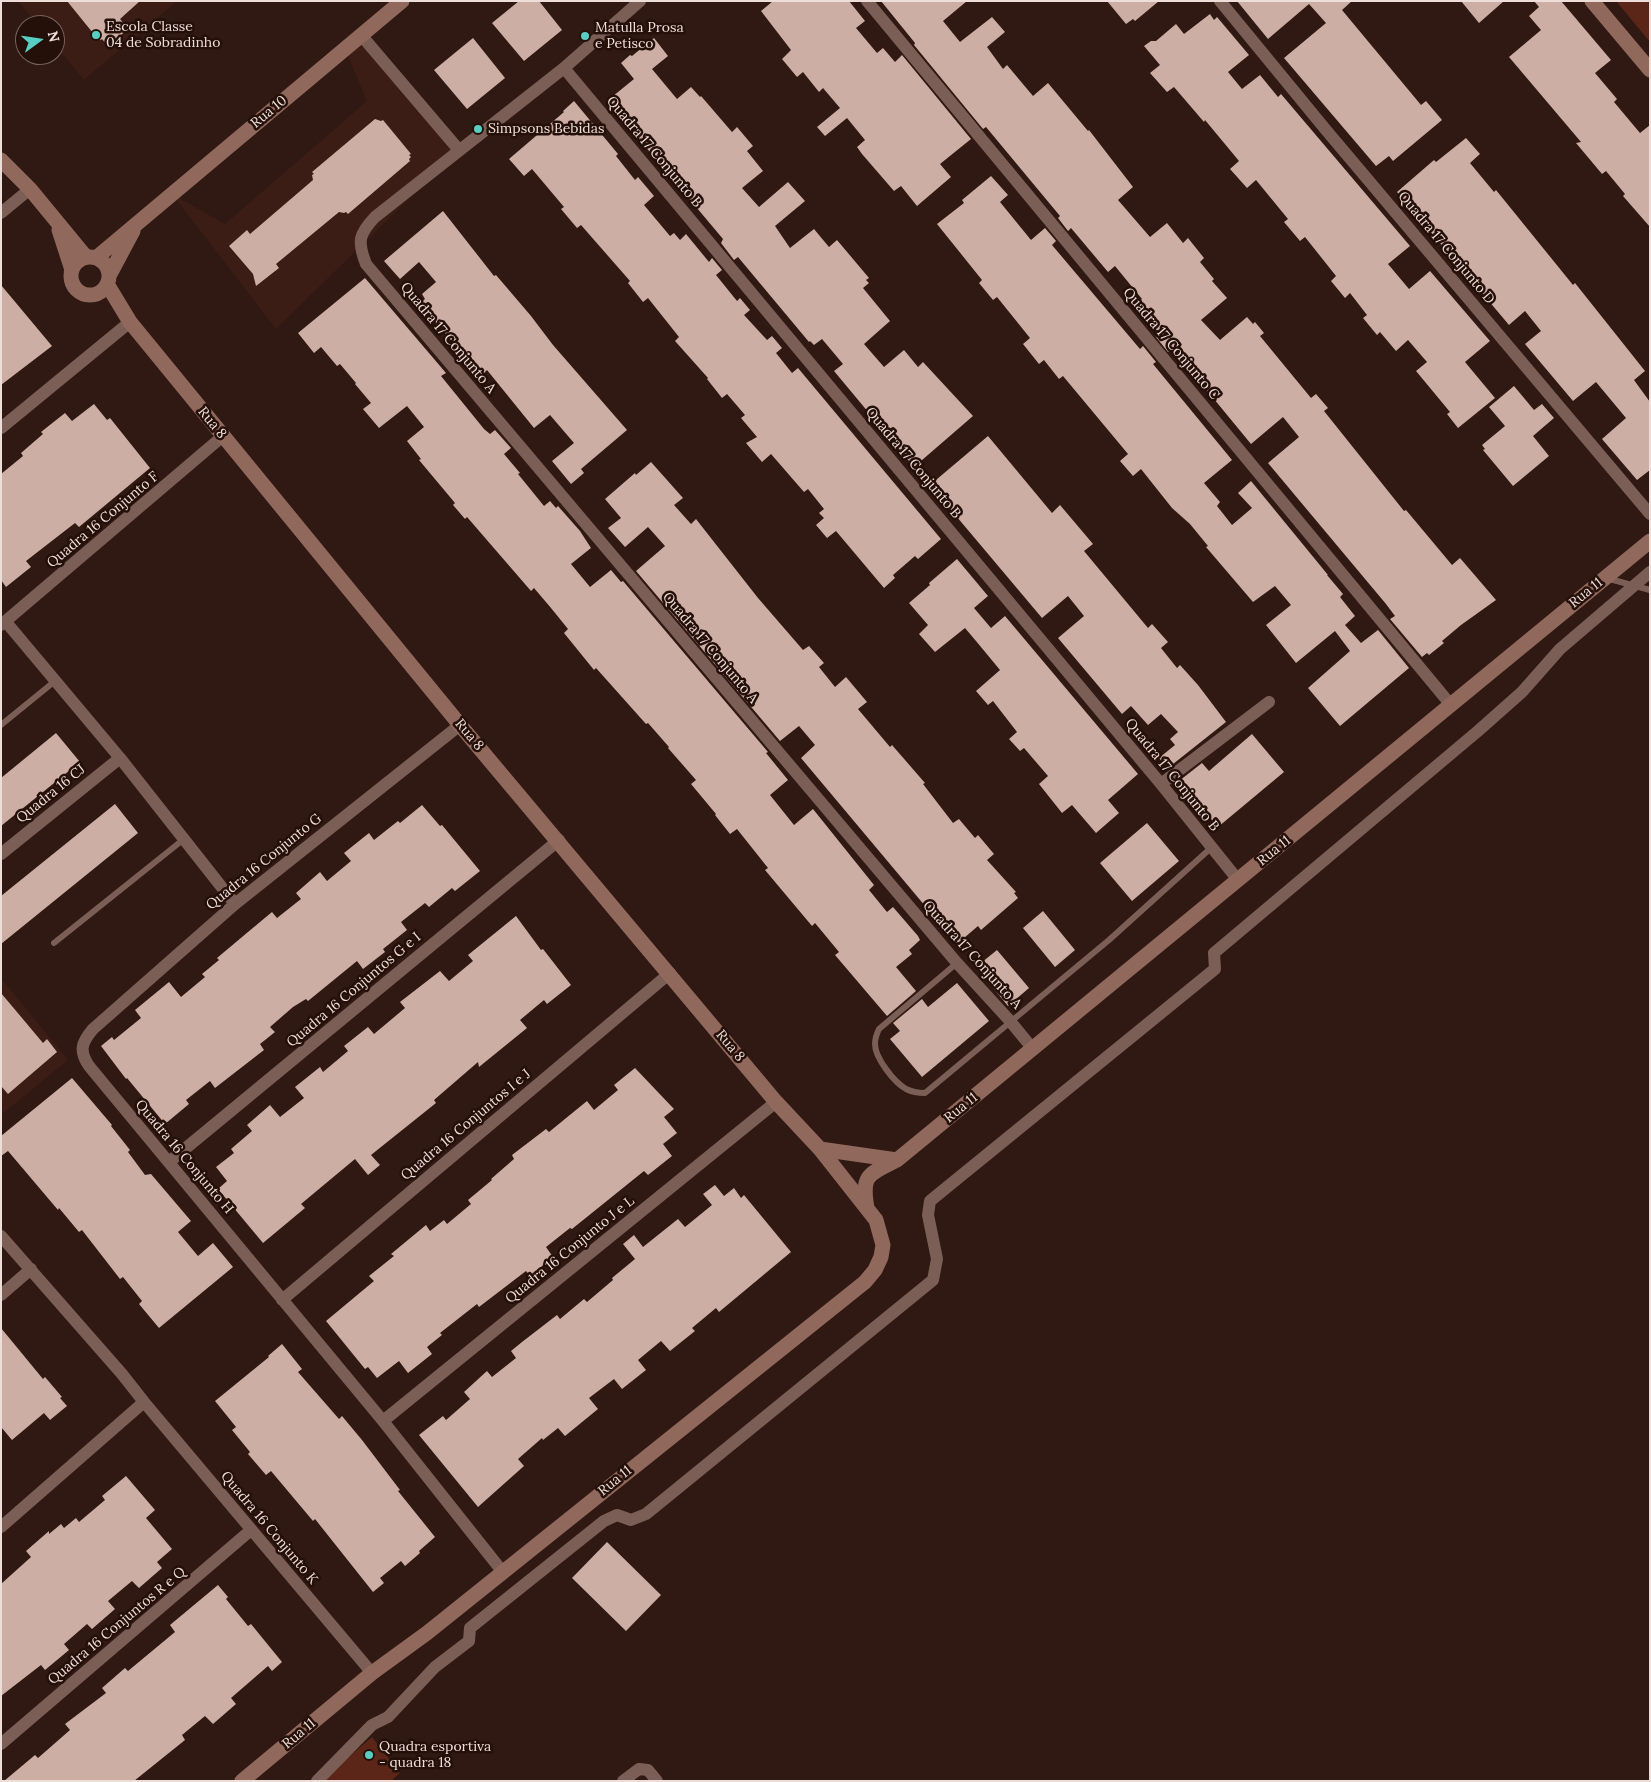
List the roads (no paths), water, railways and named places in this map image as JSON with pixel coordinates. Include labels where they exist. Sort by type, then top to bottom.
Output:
[{"type":"main road","name":"Rua 10","points":[[91,257],[137,223],[402,1]]},
{"type":"main road","points":[[1592,1],[1650,70]]},
{"type":"main road","points":[[1,160],[30,189],[56,221],[91,257],[106,266],[108,280],[102,290],[94,294],[86,294],[74,285],[72,270],[56,221]]},
{"type":"main road","name":"Rua 10","points":[[108,280],[137,223]]},
{"type":"main road","points":[[72,270],[78,262],[91,257]]},
{"type":"main road","name":"Rua 8","points":[[108,280],[128,319],[460,724],[559,840],[776,1102],[820,1149]]},
{"type":"main road","name":"Rua 8","points":[[94,294],[128,319]]},
{"type":"main road","name":"Rua 11","points":[[867,1208],[864,1193],[866,1180],[872,1174],[897,1160],[1650,541]]},
{"type":"main road","name":"Rua 11","points":[[242,1781],[372,1673],[427,1633],[865,1282],[875,1270],[881,1257],[883,1245],[876,1220],[820,1149]]},
{"type":"main road","points":[[820,1149],[897,1160]]},
{"type":"street","points":[[361,35],[459,150],[564,68],[640,1]]},
{"type":"street","name":"Quadra 17 Conjunto C","points":[[867,1],[1450,705]]},
{"type":"street","name":"Quadra 17 Conjunto D","points":[[1220,1],[1650,514]]},
{"type":"street","name":"Quadra 17 Conjunto B","points":[[564,68],[1161,784],[1238,880]]},
{"type":"street","name":"Quadra 17 Conjunto A","points":[[459,150],[376,217],[364,229],[361,237],[361,249],[366,264],[957,963],[1033,1049]]},
{"type":"street","points":[[1,213],[30,189]]},
{"type":"street","points":[[1,428],[128,319]]},
{"type":"street","name":"Quadra 16 Conjunto F","points":[[3,624],[224,436]]},
{"type":"street","points":[[317,1781],[372,1725],[388,1718],[435,1666],[469,1641],[470,1628],[604,1521],[616,1515],[631,1520],[646,1514],[933,1280],[937,1260],[928,1215],[930,1201],[1215,970],[1214,953],[1478,731],[1522,692],[1560,649],[1650,572]]},
{"type":"street","points":[[3,624],[56,681],[120,758],[235,904]]},
{"type":"street","points":[[1161,784],[1269,702]]},
{"type":"street","name":"Quadra 16 Conjunto G","points":[[93,1029],[235,904],[460,724]]},
{"type":"street","name":"Quadra 16 CJ","points":[[1,854],[120,758]]},
{"type":"street","name":"Quadra 16 Conjuntos G e I","points":[[169,1162],[559,840]]},
{"type":"street","name":"Quadra 16 Conjuntos I e J","points":[[282,1300],[670,973]]},
{"type":"street","name":"Quadra 16 Conjunto H","points":[[93,1029],[84,1039],[82,1048],[84,1059],[282,1300]]},
{"type":"street","name":"Quadra 16 Conjunto J e L","points":[[383,1421],[776,1102]]},
{"type":"street","points":[[1,1236],[122,1374],[144,1402],[1,1527]]},
{"type":"street","points":[[1,1295],[31,1269]]},
{"type":"street","points":[[282,1300],[383,1421],[502,1572]]},
{"type":"street","name":"Quadra 16 Conjunto K","points":[[144,1402],[372,1673]]},
{"type":"street","name":"Quadra 16 Conjuntos R e Q","points":[[1,1744],[251,1530]]},
{"type":"street","points":[[623,1781],[634,1770],[639,1768],[648,1770],[657,1781]]},
{"type":"lane","points":[[1605,578],[1650,590]]},
{"type":"lane","points":[[1,725],[56,681]]},
{"type":"lane","points":[[54,943],[184,840]]},
{"type":"lane","points":[[957,963],[879,1029],[874,1042],[876,1054],[888,1072],[905,1088],[925,1093],[1109,940],[1212,848]]},
{"type":"place","name":"Escola Classe 04 de Sobradinho","points":[[96,35]]},
{"type":"place","name":"Matulla Prosa e Petisco","points":[[585,36]]},
{"type":"place","name":"Simpsons Bebidas","points":[[478,129]]},
{"type":"place","name":"Quadra esportiva - quadra 18","points":[[369,1755]]}]
